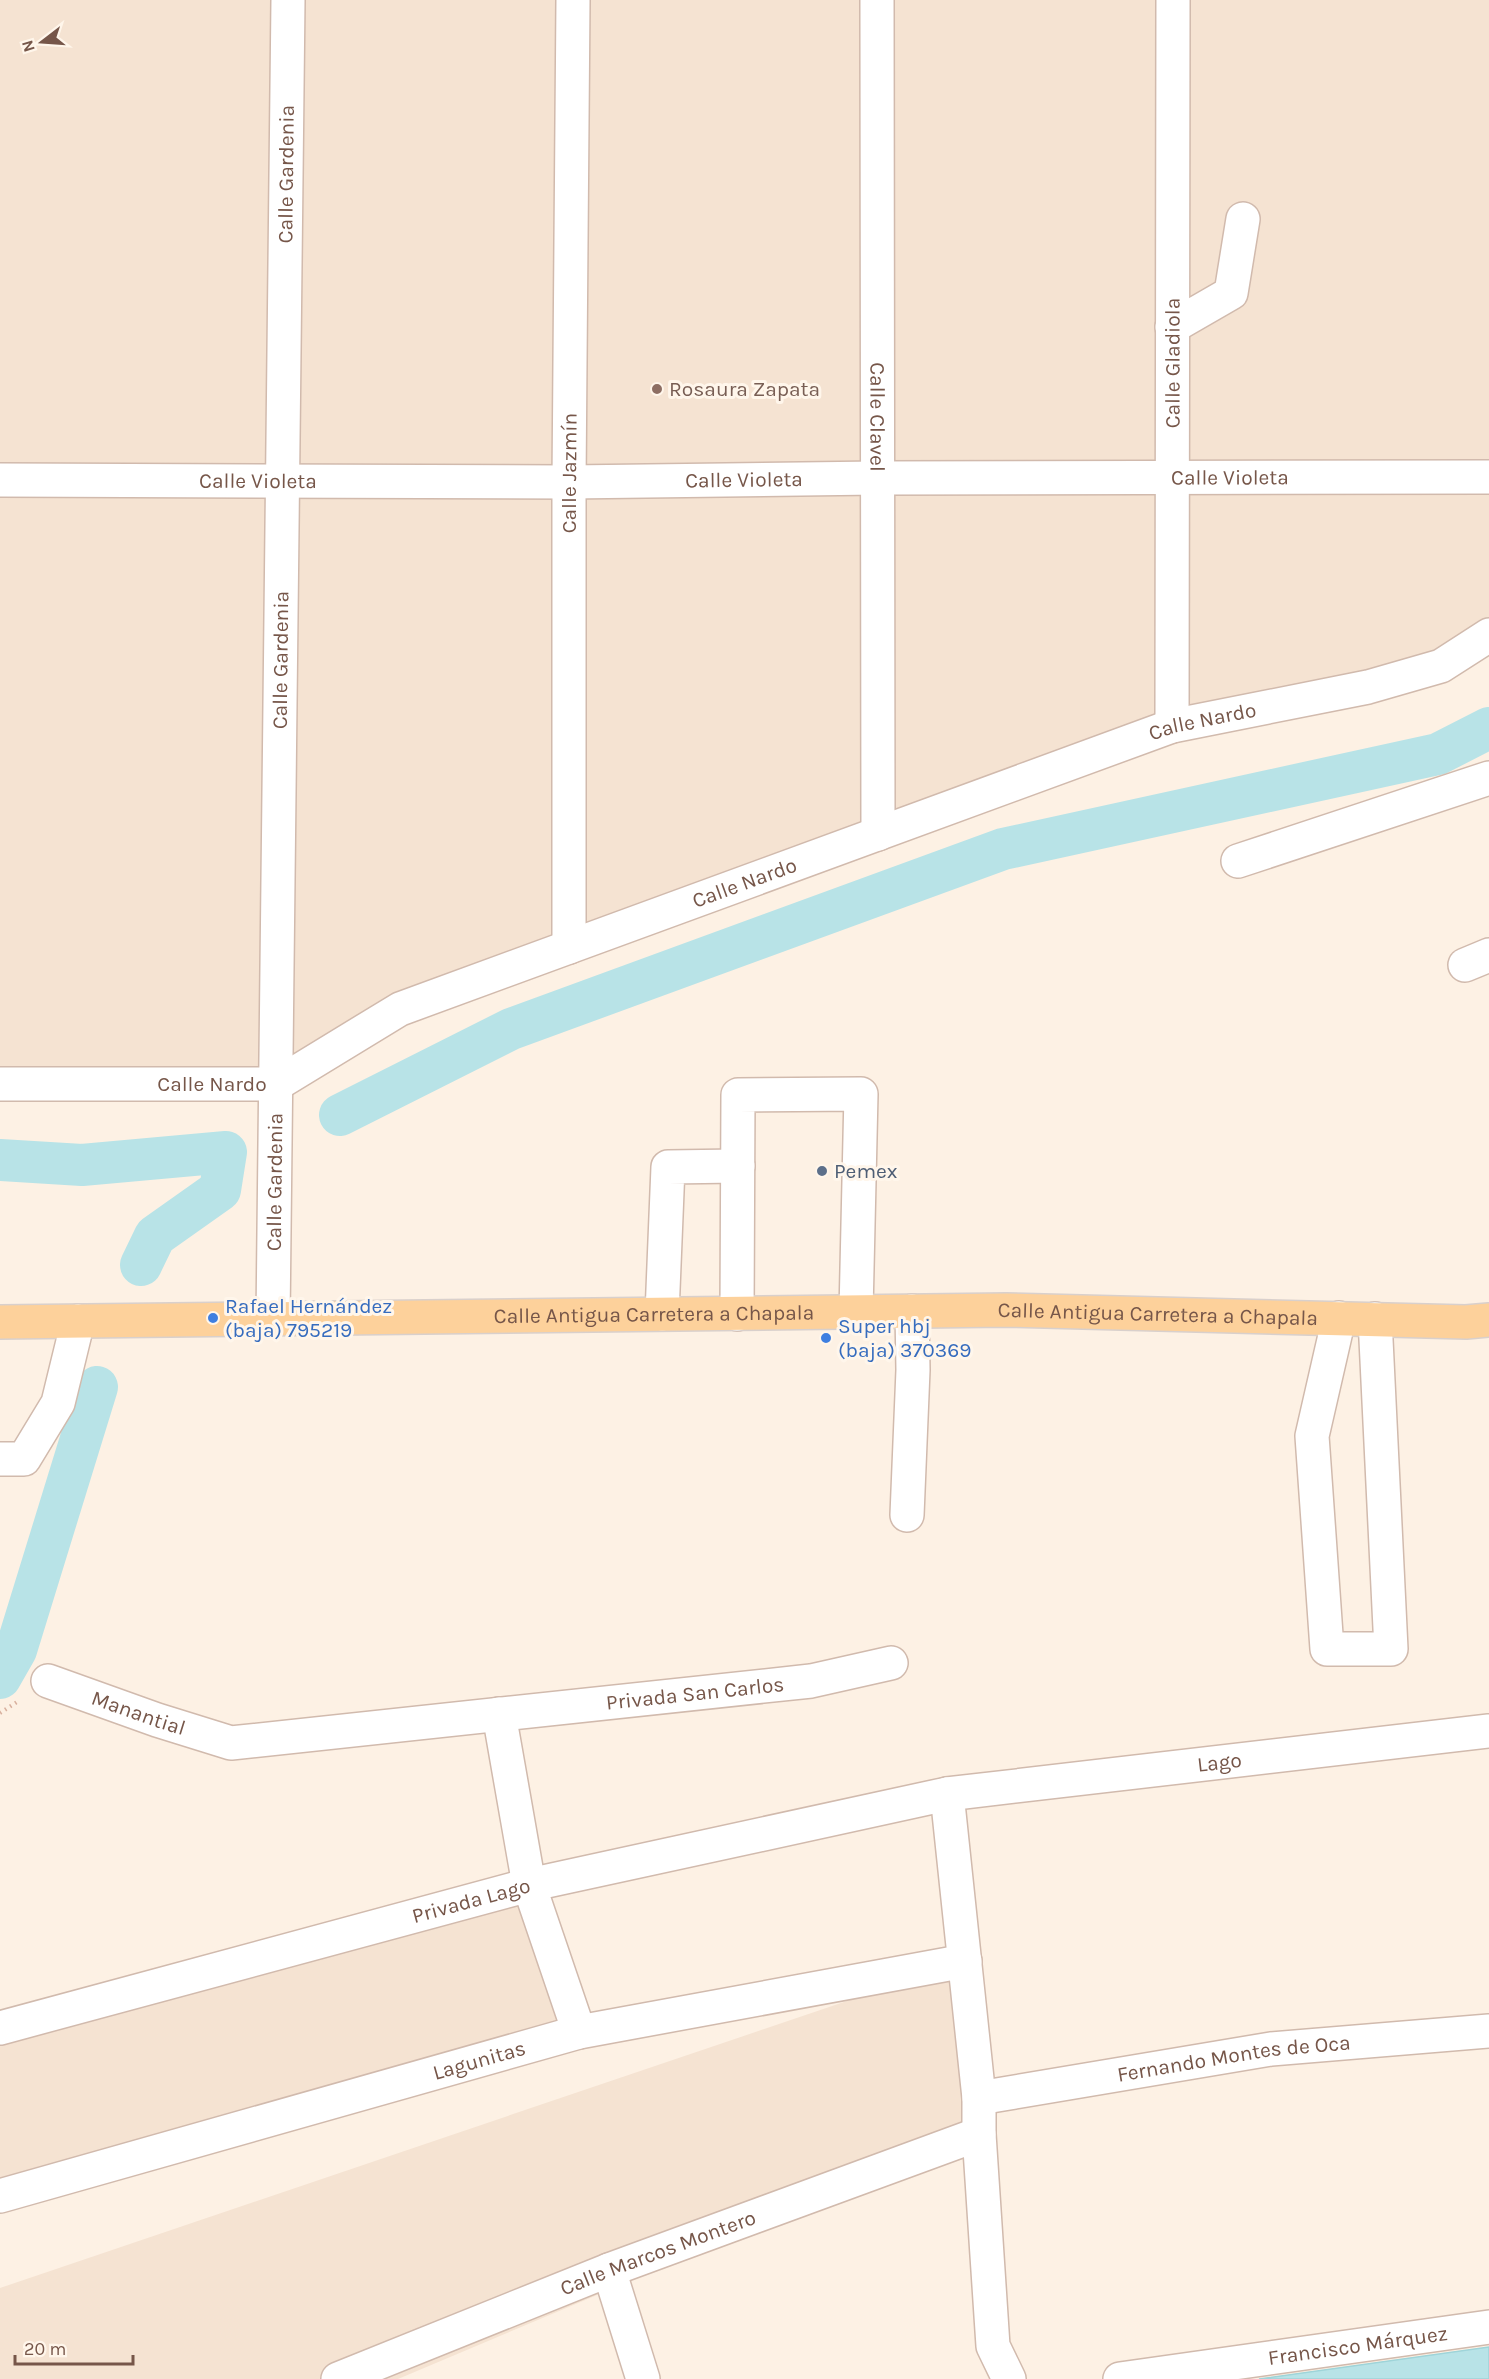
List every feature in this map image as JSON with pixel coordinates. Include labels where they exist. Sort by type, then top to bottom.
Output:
[{"type":"main road","name":"Calle Antigua Carretera a Chapala","points":[[0,1322],[1006,1310],[1466,1322],[1489,1320]]},
{"type":"street","name":"Calle Gardenia","points":[[273,1320],[288,0]]},
{"type":"street","name":"Calle Jazmín","points":[[569,947],[569,482],[573,0]]},
{"type":"street","name":"Calle Clavel","points":[[877,0],[878,834]]},
{"type":"street","name":"Calle Gladiola","points":[[1172,726],[1173,0]]},
{"type":"street","points":[[1172,327],[1231,293],[1243,219]]},
{"type":"street","name":"Calle Violeta","points":[[0,480],[569,482],[878,478],[1489,477]]},
{"type":"street","name":"Calle Nardo","points":[[0,1084],[277,1084],[400,1009],[1172,726],[1368,687],[1431,669],[1441,666],[1489,635]]},
{"type":"street","points":[[1238,861],[1489,778]]},
{"type":"street","points":[[737,1314],[738,1095],[861,1094],[856,1312]]},
{"type":"street","points":[[662,1314],[668,1167],[738,1166]]},
{"type":"street","points":[[907,1515],[913,1370],[912,1311]]},
{"type":"street","points":[[1339,1318],[1312,1436],[1328,1649],[1391,1649],[1375,1319]]},
{"type":"street","points":[[0,1459],[24,1459],[58,1403],[78,1320]]},
{"type":"street","name":"Privada San Carlos","points":[[231,1743],[811,1681],[891,1663]]},
{"type":"street","name":"Manantial","points":[[48,1681],[157,1720],[231,1743]]},
{"type":"street","points":[[499,1714],[529,1885],[579,2032]]},
{"type":"street","name":"Lago","points":[[947,1794],[1489,1731]]},
{"type":"street","points":[[947,1794],[979,2098],[979,2134],[993,2346],[1009,2379]]},
{"type":"street","name":"Privada Lago","points":[[0,2028],[529,1885],[947,1794]]},
{"type":"street","name":"Lagunitas","points":[[0,2193],[579,2032],[965,1961]]},
{"type":"street","name":"Fernando Montes de Oca","points":[[979,2098],[1271,2049],[1489,2031]]},
{"type":"street","name":"Calle Marcos Montero","points":[[338,2379],[609,2270],[979,2134]]},
{"type":"street","points":[[609,2270],[643,2379]]},
{"type":"street","name":"Francisco Márquez","points":[[1120,2379],[1489,2326]]},
{"type":"shaded area","points":[[0,0],[1489,0],[1489,634],[1368,687],[1172,726],[400,1009],[277,1084],[0,1084]]},
{"type":"shaded area","points":[[529,1885],[579,2032],[0,2196],[0,2028]]},
{"type":"shaded area","points":[[965,1961],[979,2134],[398,2379],[0,2379],[0,2288]]},
{"type":"water","points":[[1489,2347],[1489,2379],[1259,2379]]},
{"type":"waterway","points":[[340,1115],[511,1029],[1003,849],[1438,754],[1489,728]]},
{"type":"waterway","points":[[0,1160],[82,1165],[226,1152],[220,1190],[155,1236],[141,1265]]},
{"type":"waterway","points":[[0,1678],[16,1650],[97,1387]]},
{"type":"place","name":"Rosaura Zapata","points":[[657,389]]},
{"type":"place","name":"Pemex","points":[[822,1171]]},
{"type":"place","name":"Rafael Hernández (baja) 795219","points":[[213,1318]]},
{"type":"place","name":"Super hbj (baja) 370369","points":[[826,1338]]}]
